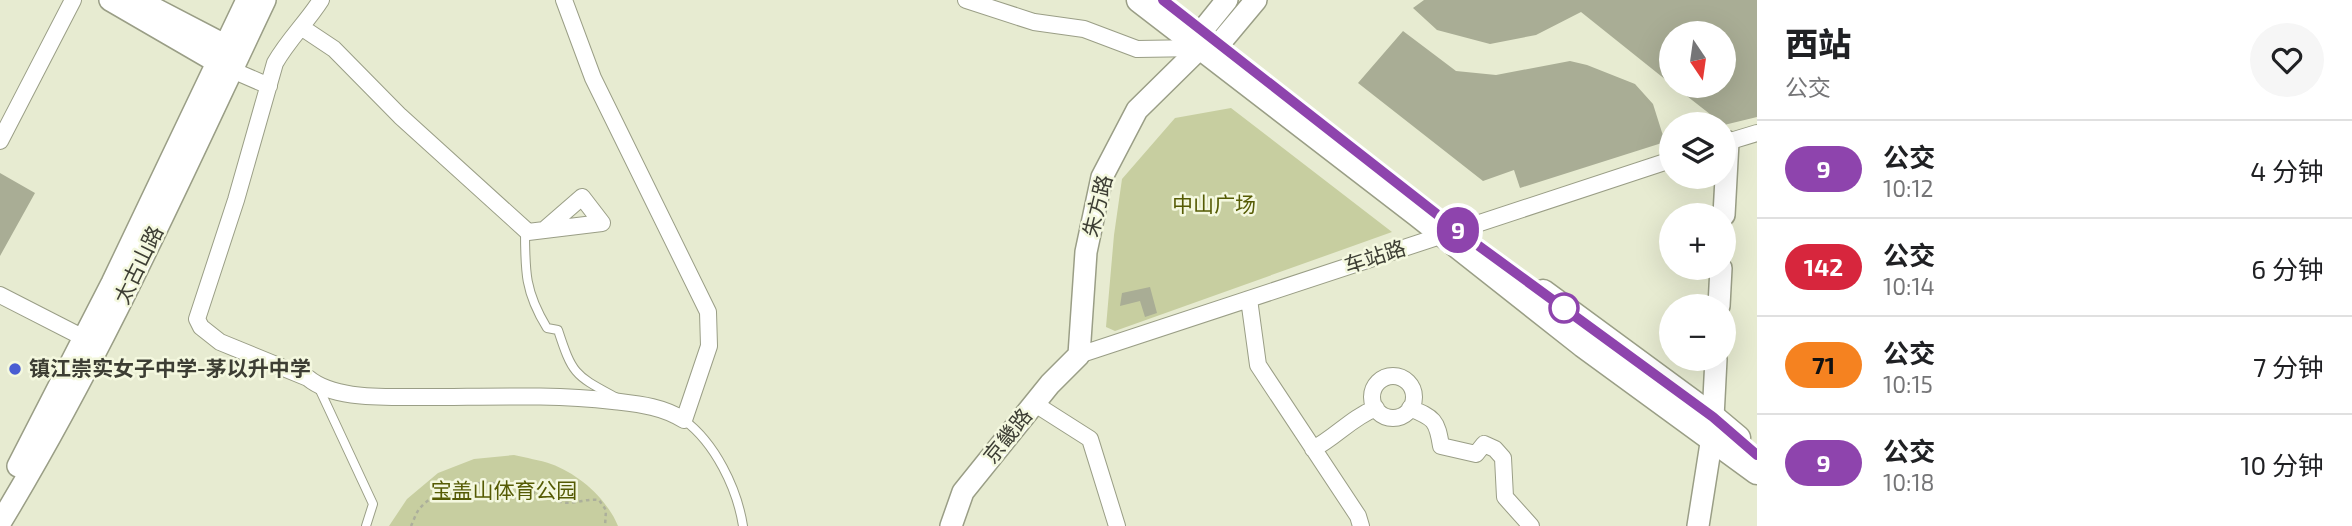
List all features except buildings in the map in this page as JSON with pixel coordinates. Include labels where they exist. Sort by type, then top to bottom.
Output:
[{"type":"main road","points":[[1139,0],[1204,44],[1450,232],[1713,427],[1757,455]]},
{"type":"main road","points":[[1163,0],[1204,44],[1307,131],[1450,232]]},
{"type":"main road","points":[[1713,427],[1757,472]]},
{"type":"street","points":[[0,141],[73,0]]},
{"type":"street","points":[[110,0],[228,58]]},
{"type":"street","points":[[138,0],[269,86]]},
{"type":"street","name":"太古山路","points":[[0,523],[35,466],[137,273],[228,58],[247,0]]},
{"type":"street","name":"太古山路","points":[[0,501],[228,58],[265,0]]},
{"type":"street","points":[[321,0],[275,63],[236,200],[197,319],[201,327],[220,342],[308,378],[318,386],[377,397],[522,395],[581,398],[659,408],[684,420],[709,346],[708,312],[593,78],[564,0]]},
{"type":"street","points":[[966,0],[1034,22],[1084,29],[1136,49],[1204,44]]},
{"type":"street","name":"朱方路","points":[[1204,44],[1227,0]]},
{"type":"street","name":"朱方路","points":[[1079,355],[1086,252],[1102,177],[1137,110],[1204,44],[1256,0]]},
{"type":"street","points":[[301,27],[334,49],[400,116],[525,230],[544,230]]},
{"type":"street","points":[[1736,140],[1757,133]]},
{"type":"street","name":"车站路","points":[[1079,355],[1659,164]]},
{"type":"street","points":[[0,295],[84,338]]},
{"type":"street","points":[[1249,299],[1258,365],[1361,526]]},
{"type":"street","name":"京畿路","points":[[951,526],[963,492],[1050,384],[1079,355]]},
{"type":"street","points":[[1698,526],[1713,427],[1715,371]]},
{"type":"street","points":[[1394,376],[1406,380],[1411,386],[1414,400],[1401,416],[1394,418],[1380,414],[1376,408],[1372,396],[1381,379],[1394,376]]},
{"type":"street","points":[[1035,404],[1090,439],[1117,526]]},
{"type":"street","points":[[1313,449],[1330,440],[1359,415],[1376,408]]},
{"type":"street","points":[[1410,408],[1435,421],[1441,446],[1476,454],[1484,444],[1495,449],[1503,458],[1505,497],[1531,526]]},
{"type":"lane","points":[[525,230],[525,276],[534,306],[547,328],[558,330],[569,363],[580,378],[626,403]]},
{"type":"lane","points":[[318,386],[373,504],[366,526]]},
{"type":"lane","points":[[684,420],[698,433],[726,470],[743,526]]},
{"type":"path","points":[[411,526],[420,508],[432,498],[449,489],[488,483],[521,488],[561,502],[598,500],[607,510],[605,526]]},
{"type":"green space","name":"中山广场","points":[[1231,108],[1392,232],[1115,331],[1106,327],[1122,179],[1175,118]]},
{"type":"green space","name":"宝盖山体育公园","points":[[514,455],[547,463],[572,474],[607,506],[618,526],[389,526],[407,499],[438,473],[474,459]]},
{"type":"bus line","name":"9","points":[[1163,0],[1457,230],[1713,417],[1757,455]]},
{"type":"place","name":"镇江崇实女子中学-茅以升中学","points":[[15,369]]}]
